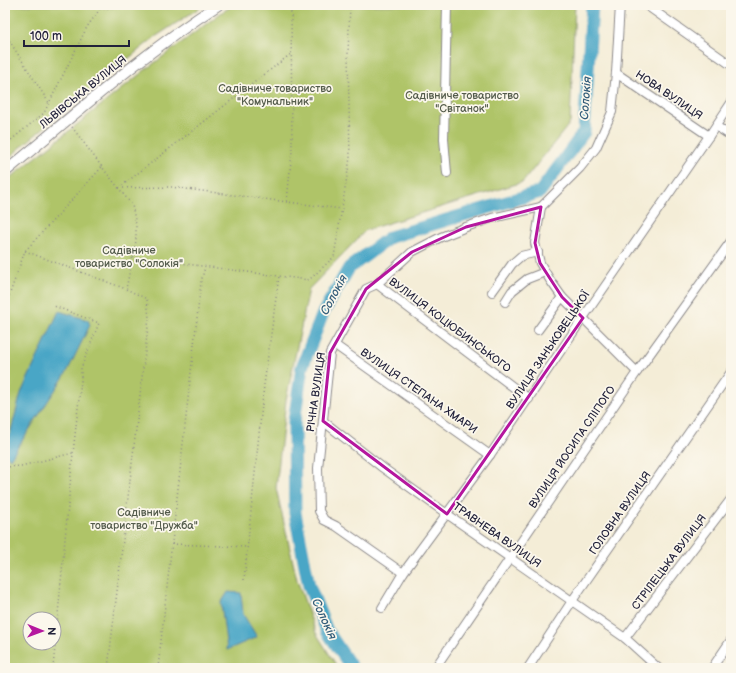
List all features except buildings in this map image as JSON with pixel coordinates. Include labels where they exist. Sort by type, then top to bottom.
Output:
[{"type":"main road","name":"ЛЬВІВСЬКА ВУЛИЦЯ","points":[[5,172],[125,73],[186,26],[218,5]]},
{"type":"street","points":[[447,5],[444,139],[447,173]]},
{"type":"street","points":[[620,5],[612,112],[596,148],[580,168],[541,207],[535,243],[540,263],[562,297],[637,372]]},
{"type":"street","points":[[646,5],[731,65]]},
{"type":"street","name":"НОВА ВУЛИЦЯ","points":[[616,73],[709,136]]},
{"type":"street","name":"ВУЛИЦЯ ЗАНЬКОВЕЦЬКОЇ","points":[[382,608],[403,573],[490,455],[731,103]]},
{"type":"street","points":[[716,126],[731,136]]},
{"type":"street","name":"РІЧНА ВУЛИЦЯ","points":[[403,573],[336,526],[324,520],[319,511],[318,468],[330,354],[366,290],[377,284],[412,252],[441,237],[466,227],[492,218],[541,207]]},
{"type":"street","name":"ВУЛИЦЯ ЙОСИПА СЛІПОГО","points":[[435,668],[637,372],[731,241]]},
{"type":"street","points":[[492,292],[512,264],[521,256],[538,252]]},
{"type":"street","points":[[505,302],[512,291],[527,279],[546,272]]},
{"type":"street","name":"ВУЛИЦЯ КОЦЮБИНСЬКОГО","points":[[377,284],[529,399]]},
{"type":"street","points":[[538,330],[562,297]]},
{"type":"street","name":"ВУЛИЦЯ СТЕПАНА ХМАРИ","points":[[335,345],[490,455]]},
{"type":"street","name":"ГОЛОВНА ВУЛИЦЯ","points":[[528,668],[572,601],[731,372]]},
{"type":"street","name":"ТРАВНЕВА ВУЛИЦЯ","points":[[323,421],[447,514],[625,638],[653,666]]},
{"type":"street","name":"СТРІЛЕЦЬКА ВУЛИЦЯ","points":[[625,638],[731,499]]},
{"type":"street","points":[[712,668],[731,640]]},
{"type":"path","points":[[5,145],[44,113],[87,27],[100,9],[135,5]]},
{"type":"path","points":[[287,202],[292,151],[291,5]]},
{"type":"path","points":[[132,257],[309,280],[334,257],[350,158],[348,53],[350,5]]},
{"type":"path","points":[[5,34],[49,103]]},
{"type":"path","points":[[118,188],[292,53]]},
{"type":"path","points":[[68,120],[132,205],[136,225],[136,241],[126,289]]},
{"type":"path","points":[[5,307],[25,251],[102,167]]},
{"type":"path","points":[[118,188],[171,187],[342,208]]},
{"type":"path","points":[[25,251],[126,289],[147,299],[149,318],[108,668]]},
{"type":"path","points":[[158,668],[201,282],[205,267]]},
{"type":"path","points":[[244,580],[264,385],[279,276]]},
{"type":"path","points":[[53,668],[81,381],[81,368],[99,323],[54,306]]},
{"type":"path","points":[[5,467],[21,466],[73,453]]},
{"type":"path","points":[[172,544],[248,547]]},
{"type":"path","points":[[5,667],[12,668]]},
{"type":"highlighted area","points":[[541,207],[535,243],[540,263],[562,297],[583,318],[447,514],[323,421],[330,353],[366,289],[412,252],[466,227]]},
{"type":"green space","points":[[5,5],[204,5],[155,37],[61,113],[5,161]]},
{"type":"green space","points":[[234,5],[575,5],[570,123],[523,182],[366,230],[309,289],[286,400],[276,488],[297,580],[316,633],[338,668],[5,668],[5,182],[145,70],[222,12]]},
{"type":"water","points":[[59,311],[88,320],[90,325],[67,372],[10,459],[5,453],[21,393]]},
{"type":"water","points":[[228,592],[241,593],[243,614],[257,637],[227,650],[221,603]]},
{"type":"waterway","name":"Солокія","points":[[352,668],[327,631],[309,586],[295,513],[294,422],[302,367],[323,313],[349,268],[390,237],[540,192],[584,132],[592,5]]},
{"type":"park label","name":"Садівниче товариство \"Комунальник\"","points":[[275,94]]},
{"type":"park label","name":"Садівниче товариство \"Світанок\"","points":[[462,101]]},
{"type":"park label","name":"Садівниче товариство \"Солокія\"","points":[[129,256]]},
{"type":"park label","name":"Садівниче товариство \"Дружба\"","points":[[144,518]]}]
